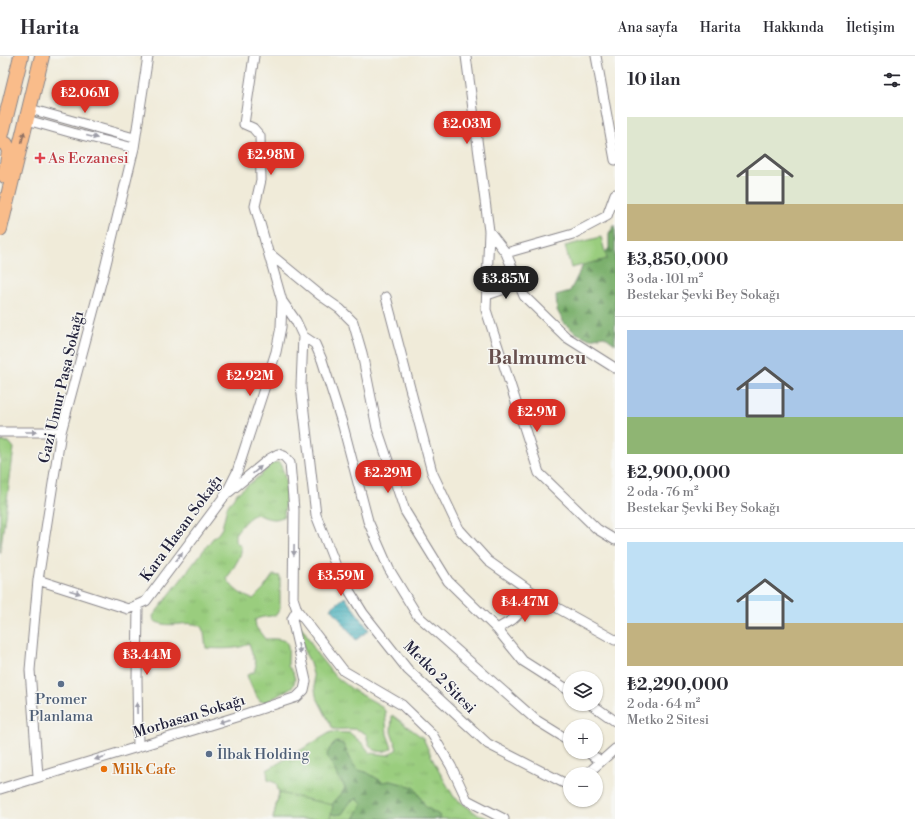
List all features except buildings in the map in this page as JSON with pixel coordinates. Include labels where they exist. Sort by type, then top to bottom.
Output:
[{"type":"main road","points":[[2,223],[3,191],[9,151],[6,144],[0,141],[21,56]]},
{"type":"main road","points":[[2,223],[42,56]]},
{"type":"street","name":"Gazi Umur Paşa Sokağı","points":[[38,776],[30,670],[38,580],[62,432],[105,268],[134,148],[134,138],[148,56]]},
{"type":"street","points":[[254,56],[244,124],[252,128],[260,136],[261,180],[255,206],[270,254],[282,301]]},
{"type":"street","points":[[466,56],[489,231],[486,310],[539,473],[597,529],[615,540]]},
{"type":"street","points":[[596,56],[615,160]]},
{"type":"street","points":[[29,114],[75,123],[134,138]]},
{"type":"street","points":[[29,114],[73,133],[134,148]]},
{"type":"street","points":[[73,133],[75,123]]},
{"type":"street","points":[[506,253],[573,234],[607,216],[615,194]]},
{"type":"street","points":[[489,231],[506,253],[524,296],[566,337],[615,368]]},
{"type":"street","points":[[270,254],[320,295],[340,309],[353,322],[362,353],[377,428],[405,511],[448,581],[497,629],[524,661],[563,686]]},
{"type":"street","points":[[487,295],[519,284]]},
{"type":"street","points":[[386,297],[432,472],[459,529],[488,561],[538,596],[615,640]]},
{"type":"street","name":"Metko 2 Sitesi","points":[[282,301],[296,321],[303,336],[301,386],[316,515],[339,574],[363,613],[408,670],[488,744],[563,782]]},
{"type":"street","name":"Kara Hasan Sokağı","points":[[138,605],[146,601],[226,494],[237,472],[276,352],[281,327],[282,301]]},
{"type":"street","name":"Metko 2 Sitesi","points":[[303,336],[315,344],[322,360],[344,426],[368,521],[389,569],[417,615],[536,720],[563,737]]},
{"type":"street","points":[[0,432],[62,432]]},
{"type":"street","points":[[226,494],[269,459],[278,454],[284,456],[290,463],[294,510],[292,598],[297,610],[344,671],[402,705],[432,734],[451,766],[467,800],[504,819]]},
{"type":"street","points":[[38,580],[128,609],[138,605],[138,747]]},
{"type":"street","points":[[497,629],[512,620],[538,596]]},
{"type":"street","name":"Morbasan Sokağı","points":[[0,788],[236,717],[297,697],[304,690],[306,681],[292,619],[297,610]]},
{"type":"street","points":[[600,711],[615,721]]},
{"type":"street","points":[[595,767],[615,748]]},
{"type":"green space","points":[[615,225],[615,344],[604,336],[590,339],[576,333],[564,323],[557,310],[556,295],[570,291],[584,263],[599,259],[609,248],[609,233]]},
{"type":"green space","points":[[601,237],[607,259],[571,268],[565,246]]},
{"type":"green space","points":[[0,441],[9,442],[14,448],[0,553]]},
{"type":"green space","points":[[279,462],[286,482],[284,516],[274,519],[256,514],[250,517],[242,525],[235,534],[235,541],[241,546],[241,553],[227,579],[238,592],[253,599],[264,588],[273,575],[280,576],[280,609],[276,615],[255,620],[256,627],[265,639],[285,641],[288,647],[288,666],[293,672],[295,680],[293,686],[267,702],[260,701],[252,688],[247,675],[254,672],[256,665],[249,643],[235,648],[206,648],[204,633],[201,626],[195,624],[160,624],[154,621],[153,616],[213,538],[218,534],[222,528],[227,507],[236,494],[261,475],[271,464]]},
{"type":"green space","points":[[297,623],[304,630],[317,654],[333,674],[353,690],[380,705],[385,711],[387,734],[392,748],[383,751],[375,750],[369,744],[367,735],[363,732],[354,729],[333,729],[316,696],[313,674],[309,660],[305,653]]},
{"type":"green space","points":[[392,715],[423,738],[436,766],[454,797],[477,814],[490,819],[273,819],[279,793],[276,783],[268,780],[267,770],[331,732],[350,733],[363,744],[370,753],[389,755],[397,749],[391,732]]},
{"type":"green space","points":[[336,742],[343,744],[353,764],[358,770],[366,772],[383,782],[391,781],[414,787],[426,807],[439,815],[440,819],[354,819],[362,804],[357,799],[351,801],[342,814],[335,815],[328,812],[345,787],[327,755],[330,748]]},
{"type":"green space","points":[[279,793],[333,805],[330,819],[273,819]]},
{"type":"water","points":[[345,597],[369,630],[356,640],[331,608]]},
{"type":"place","name":"As Eczanesi","points":[[40,158]]},
{"type":"place","name":"Promer Planlama","points":[[61,684]]},
{"type":"place","name":"İlbak Holding","points":[[209,754]]},
{"type":"place","name":"Milk Cafe","points":[[104,769]]},
{"type":"district","name":"Balmumcu","points":[[537,357]]}]
